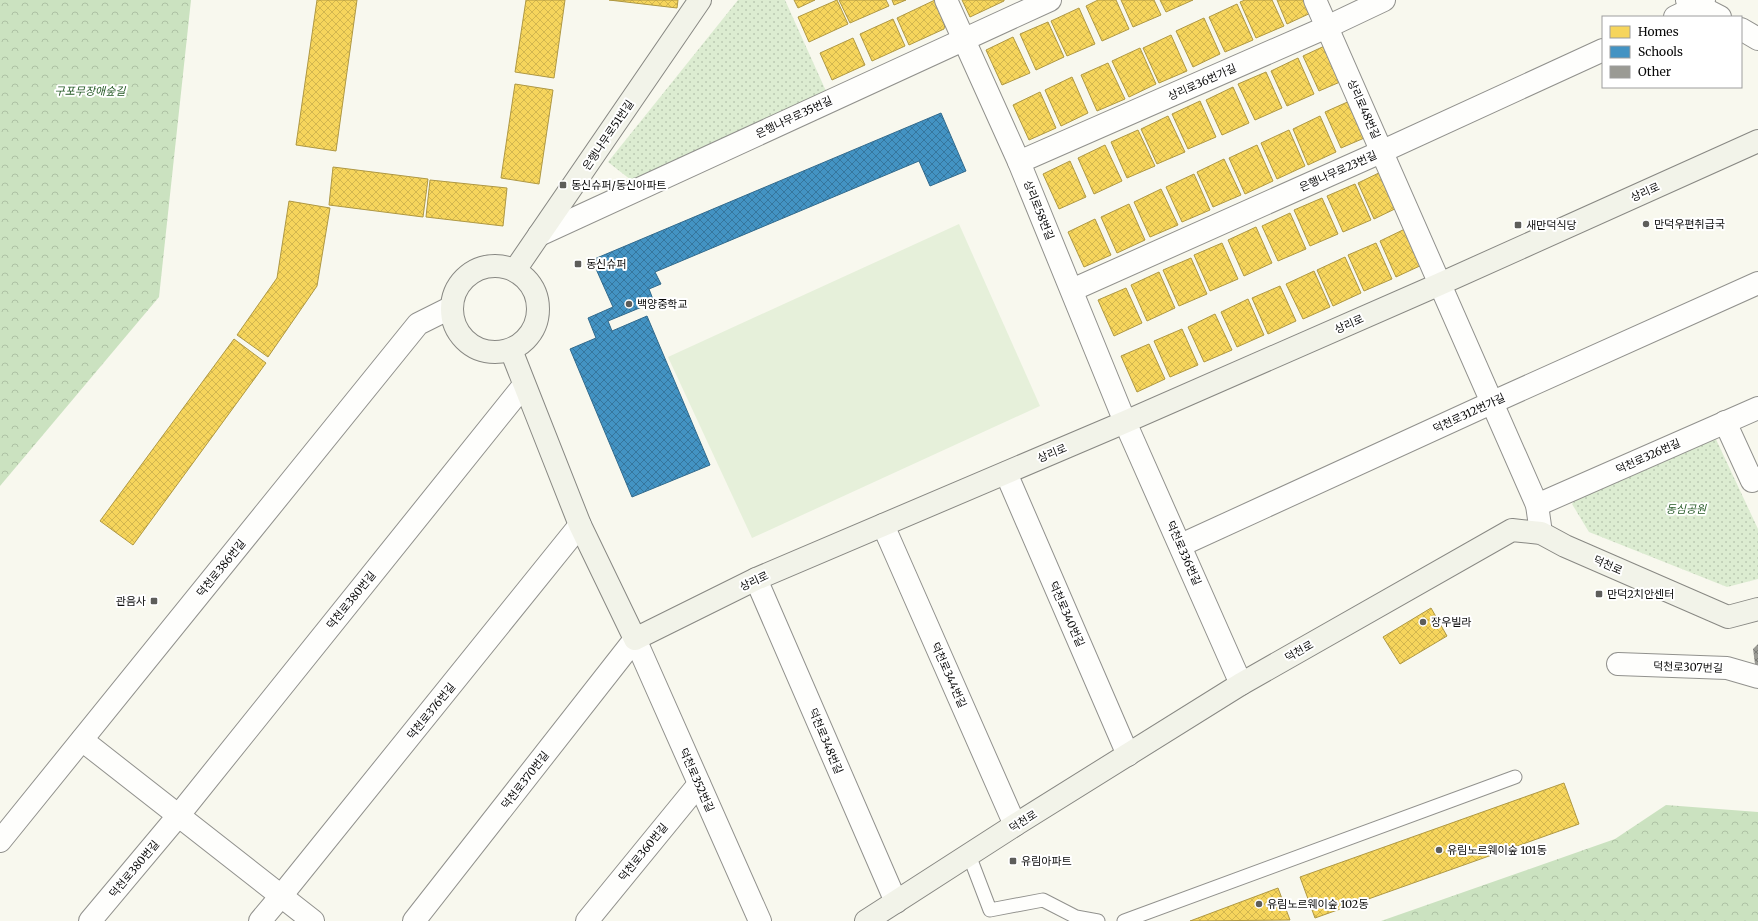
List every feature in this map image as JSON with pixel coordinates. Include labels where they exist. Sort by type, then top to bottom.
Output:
[{"type":"street","name":"은행나무로51번길","points":[[515,270],[700,0]]},
{"type":"street","name":"상리로58번길","points":[[946,0],[1019,162],[1125,422]]},
{"type":"street","name":"은행나무로35번길","points":[[539,235],[1050,0]]},
{"type":"street","name":"상리로48번길","points":[[1315,0],[1383,151],[1491,403],[1538,505],[1541,533]]},
{"type":"street","name":"상리로36번가길","points":[[1019,162],[1327,27],[1384,0]]},
{"type":"street","points":[[1676,16],[1697,2],[1718,16]]},
{"type":"street","points":[[1742,30],[1758,39]]},
{"type":"street","name":"은행나무로23번길","points":[[1072,290],[1383,151],[1602,50]]},
{"type":"street","name":"상리로","points":[[635,639],[756,579],[1125,422],[1440,284],[1758,141]]},
{"type":"street","points":[[487,266],[501,266],[515,270],[527,278],[535,290],[539,304],[538,318],[533,332],[523,342],[511,350],[497,353],[482,350],[470,344],[459,334],[453,321],[452,307],[455,293],[462,281],[473,271],[487,266]]},
{"type":"street","name":"덕천로312번가길","points":[[1181,546],[1491,403],[1758,283]]},
{"type":"street","name":"덕천로386번길","points":[[0,842],[418,324],[452,307]]},
{"type":"street","points":[[511,350],[580,525],[635,639]]},
{"type":"street","name":"덕천로380번길","points":[[90,921],[178,816],[524,385]]},
{"type":"street","name":"덕천로326번길","points":[[1538,505],[1758,408]]},
{"type":"street","name":"덕천로336번길","points":[[1125,422],[1241,684]]},
{"type":"street","points":[[1725,422],[1755,479]]},
{"type":"street","name":"덕천로340번길","points":[[1006,473],[1128,755]]},
{"type":"street","name":"덕천로376번길","points":[[260,921],[282,896],[580,525]]},
{"type":"street","name":"덕천로344번길","points":[[883,525],[1015,826]]},
{"type":"street","name":"덕천로","points":[[866,921],[1241,684],[1512,530],[1541,533],[1565,546],[1728,617],[1758,609]]},
{"type":"street","name":"덕천로348번길","points":[[756,579],[896,902]]},
{"type":"street","name":"덕천로352번길","points":[[635,639],[760,921]]},
{"type":"street","name":"덕천로370번길","points":[[414,921],[635,639]]},
{"type":"street","name":"덕천로307번길","points":[[1618,664],[1727,668],[1758,677]]},
{"type":"street","points":[[82,740],[313,921]]},
{"type":"street","name":"덕천로360번길","points":[[588,921],[699,784]]},
{"type":"lane","points":[[1124,921],[1515,777]]},
{"type":"lane","points":[[969,855],[990,910],[1044,900],[1076,917],[1098,921]]},
{"type":"green space","name":"구포무장애숲길","points":[[0,0],[191,0],[159,297],[0,486]]},
{"type":"green space","points":[[738,0],[785,0],[826,91],[631,180],[608,162]]},
{"type":"green space","points":[[959,224],[1040,406],[752,538],[668,357]]},
{"type":"green space","name":"동심공원","points":[[1713,433],[1758,529],[1758,579],[1727,587],[1589,532],[1572,504],[1581,493]]},
{"type":"green space","points":[[1666,805],[1758,812],[1758,921],[1381,921],[1615,839]]},
{"type":"building: Homes","points":[[317,0],[357,0],[336,151],[296,145]]},
{"type":"building: Homes","points":[[526,0],[565,0],[554,78],[515,72]]},
{"type":"building: Homes","points":[[609,0],[678,0],[677,8]]},
{"type":"building: Homes","points":[[794,0],[815,0],[798,8]]},
{"type":"building: Homes","points":[[837,0],[848,24],[809,42],[798,17]]},
{"type":"building: Homes","points":[[839,0],[886,0],[889,6],[850,23]]},
{"type":"building: Homes","points":[[892,0],[906,0],[894,5]]},
{"type":"building: Homes","points":[[935,0],[946,18],[944,29],[909,45],[897,18]]},
{"type":"building: Homes","points":[[962,0],[1004,0],[1004,1],[970,17]]},
{"type":"building: Homes","points":[[1098,0],[1116,0],[1129,29],[1102,41],[1086,6]]},
{"type":"building: Homes","points":[[1121,0],[1154,0],[1161,15],[1133,27]]},
{"type":"building: Homes","points":[[1160,0],[1193,0],[1166,12]]},
{"type":"building: Homes","points":[[1245,0],[1272,0],[1284,26],[1256,38],[1240,2]]},
{"type":"building: Homes","points":[[1277,0],[1310,0],[1315,11],[1287,24]]},
{"type":"building: Homes","points":[[1237,4],[1253,40],[1225,52],[1209,17]]},
{"type":"building: Homes","points":[[1079,8],[1095,44],[1067,56],[1051,21]]},
{"type":"building: Homes","points":[[1204,18],[1220,54],[1193,67],[1176,31]]},
{"type":"building: Homes","points":[[893,19],[905,46],[872,61],[860,34]]},
{"type":"building: Homes","points":[[1048,22],[1064,57],[1036,70],[1020,34]]},
{"type":"building: Homes","points":[[1171,35],[1187,71],[1159,83],[1143,48]]},
{"type":"building: Homes","points":[[1013,37],[1030,73],[1002,85],[986,50]]},
{"type":"building: Homes","points":[[853,38],[865,65],[832,80],[820,53]]},
{"type":"building: Homes","points":[[1331,43],[1347,79],[1319,91],[1303,56]]},
{"type":"building: Homes","points":[[1140,48],[1156,84],[1129,97],[1112,61]]},
{"type":"building: Homes","points":[[1298,58],[1314,94],[1287,106],[1271,71]]},
{"type":"building: Homes","points":[[1108,63],[1125,99],[1097,111],[1081,75]]},
{"type":"building: Homes","points":[[1266,72],[1282,108],[1255,120],[1238,84]]},
{"type":"building: Homes","points":[[1072,77],[1088,113],[1061,126],[1045,90]]},
{"type":"building: Homes","points":[[515,84],[553,90],[539,184],[501,178]]},
{"type":"building: Homes","points":[[1233,87],[1249,123],[1222,135],[1206,100]]},
{"type":"building: Homes","points":[[1040,92],[1056,128],[1029,140],[1013,105]]},
{"type":"building: Homes","points":[[1352,100],[1369,136],[1341,148],[1325,112]]},
{"type":"building: Homes","points":[[1200,101],[1216,137],[1188,149],[1172,114]]},
{"type":"building: Homes","points":[[1168,116],[1185,152],[1157,164],[1141,129]]},
{"type":"building: Homes","points":[[1320,116],[1336,152],[1308,165],[1293,129]]},
{"type":"building: Homes","points":[[1138,130],[1155,166],[1127,178],[1111,142]]},
{"type":"building: Homes","points":[[1289,130],[1305,166],[1277,179],[1261,143]]},
{"type":"building: Homes","points":[[1105,145],[1122,181],[1094,194],[1078,158]]},
{"type":"building: Homes","points":[[1257,145],[1273,181],[1245,194],[1229,158]]},
{"type":"building: Homes","points":[[1224,159],[1241,195],[1213,207],[1197,172]]},
{"type":"building: Homes","points":[[1070,161],[1086,197],[1059,209],[1043,174]]},
{"type":"building: Homes","points":[[333,167],[428,179],[423,217],[329,205]]},
{"type":"building: Homes","points":[[1385,170],[1401,206],[1374,219],[1358,183]]},
{"type":"building: Homes","points":[[1194,174],[1210,210],[1182,222],[1166,187]]},
{"type":"building: Homes","points":[[430,180],[507,188],[503,226],[426,217]]},
{"type":"building: Homes","points":[[1355,184],[1371,220],[1343,232],[1327,196]]},
{"type":"building: Homes","points":[[1161,189],[1178,225],[1150,237],[1134,202]]},
{"type":"building: Homes","points":[[1322,198],[1338,234],[1310,246],[1294,210]]},
{"type":"building: Homes","points":[[289,201],[330,208],[317,286],[268,357],[237,335],[277,278]]},
{"type":"building: Homes","points":[[1129,204],[1145,240],[1117,253],[1101,217]]},
{"type":"building: Homes","points":[[1290,213],[1306,249],[1278,261],[1262,226]]},
{"type":"building: Homes","points":[[1095,219],[1111,255],[1084,267],[1068,232]]},
{"type":"building: Homes","points":[[1256,227],[1272,263],[1244,276],[1228,240]]},
{"type":"building: Homes","points":[[1407,228],[1424,264],[1396,277],[1380,241]]},
{"type":"building: Homes","points":[[1222,243],[1238,279],[1210,291],[1194,255]]},
{"type":"building: Homes","points":[[1376,243],[1392,279],[1364,291],[1348,255]]},
{"type":"building: Homes","points":[[1345,257],[1361,293],[1333,306],[1317,270]]},
{"type":"building: Homes","points":[[1191,258],[1207,294],[1179,306],[1163,270]]},
{"type":"building: Homes","points":[[1314,271],[1330,307],[1303,319],[1286,284]]},
{"type":"building: Homes","points":[[1159,272],[1175,308],[1147,321],[1131,285]]},
{"type":"building: Homes","points":[[1280,286],[1296,321],[1268,334],[1252,298]]},
{"type":"building: Homes","points":[[1126,288],[1142,323],[1114,336],[1098,300]]},
{"type":"building: Homes","points":[[1248,299],[1264,335],[1237,347],[1221,312]]},
{"type":"building: Homes","points":[[1215,314],[1232,350],[1204,362],[1188,327]]},
{"type":"building: Homes","points":[[1182,329],[1198,365],[1170,377],[1154,341]]},
{"type":"building: Homes","points":[[234,339],[266,363],[133,545],[100,521]]},
{"type":"building: Homes","points":[[1149,344],[1165,379],[1137,392],[1121,356]]},
{"type":"building: Homes","name":"장우빌라","points":[[1431,608],[1447,636],[1400,664],[1383,637]]},
{"type":"building: Homes","name":"유림노르웨이숲 101동","points":[[1564,783],[1579,824],[1315,918],[1300,877]]},
{"type":"building: Homes","name":"유림노르웨이숲 102동","points":[[1278,888],[1290,920],[1190,921]]},
{"type":"building: Schools","name":"백양중학교","points":[[941,113],[966,171],[930,186],[919,161],[655,272],[661,284],[649,289],[654,302],[608,321],[612,331],[647,316],[710,465],[632,497],[570,349],[596,338],[588,318],[613,307],[592,260]]},
{"type":"building: Other","points":[[1758,644],[1758,665],[1755,664],[1753,649]]},
{"type":"place","name":"동신슈퍼/동신아파트","points":[[563,185]]},
{"type":"place","name":"만덕우편취급국","points":[[1646,224]]},
{"type":"place","name":"새만덕식당","points":[[1518,225]]},
{"type":"place","name":"동신슈퍼","points":[[578,264]]},
{"type":"place","name":"백양중학교","points":[[629,304]]},
{"type":"place","name":"만덕2치안센터","points":[[1599,594]]},
{"type":"place","name":"관음사","points":[[154,601]]},
{"type":"place","name":"장우빌라","points":[[1423,622]]},
{"type":"place","name":"유림노르웨이숲 101동","points":[[1439,850]]},
{"type":"place","name":"유림아파트","points":[[1013,861]]},
{"type":"place","name":"유림노르웨이숲 102동","points":[[1259,904]]}]
